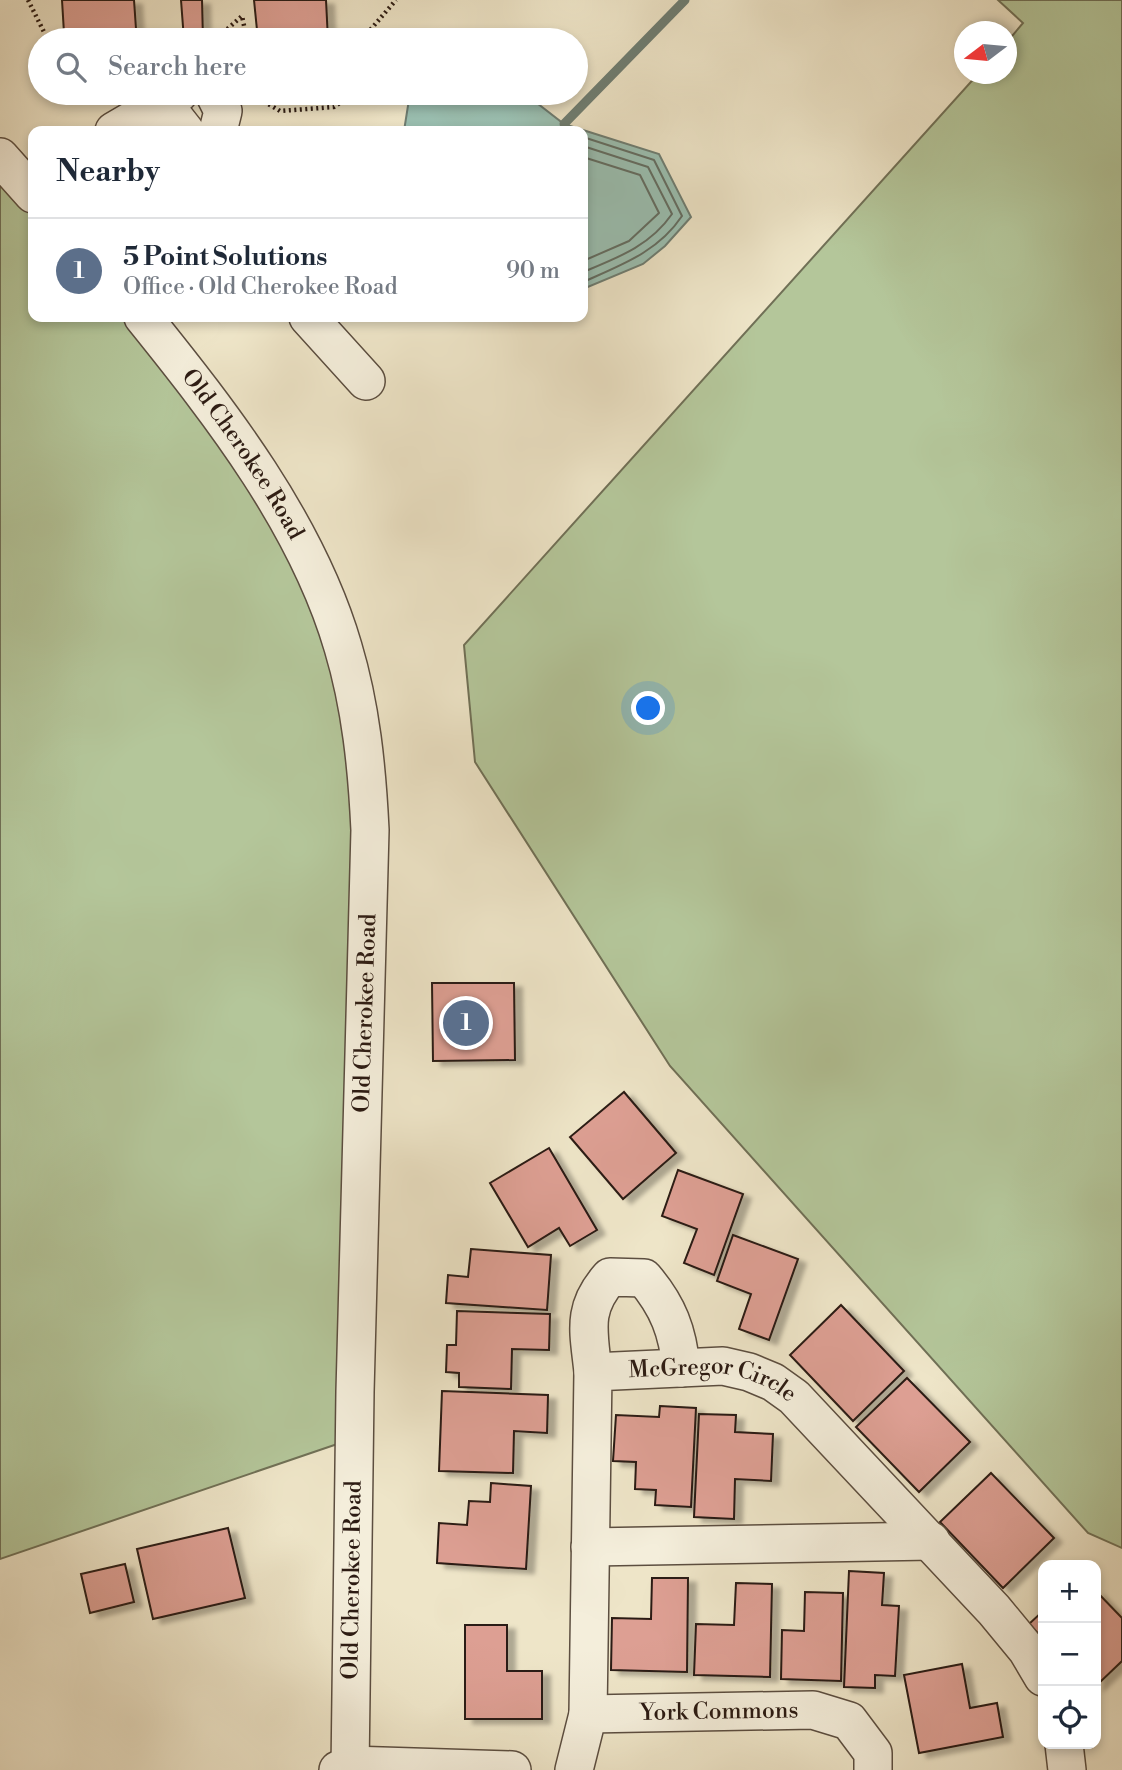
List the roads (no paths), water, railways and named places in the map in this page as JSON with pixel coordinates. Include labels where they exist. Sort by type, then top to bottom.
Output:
[{"type":"street","points":[[123,126],[159,105]]},
{"type":"street","points":[[174,105],[183,126]]},
{"type":"street","points":[[219,126],[223,111],[220,105]]},
{"type":"street","points":[[0,157],[28,183]]},
{"type":"street","name":"Old Cherokee Road","points":[[147,322],[193,379],[248,458],[295,534],[324,592],[343,645],[356,700],[367,774],[370,830],[346,1768]]},
{"type":"street","points":[[313,322],[366,381]]},
{"type":"street","points":[[593,1372],[587,1314],[596,1292],[610,1277],[627,1275],[644,1278],[663,1300],[679,1349],[681,1368]]},
{"type":"street","name":"McGregor Circle","points":[[587,1714],[593,1372],[723,1366],[749,1372],[794,1397],[995,1610],[1027,1650],[1038,1669]]},
{"type":"street","points":[[590,1547],[931,1541]]},
{"type":"street","name":"York Commons","points":[[587,1714],[813,1710],[849,1721],[873,1753],[873,1770]]},
{"type":"street","points":[[574,1770],[587,1714]]},
{"type":"street","points":[[1065,1749],[1067,1770]]},
{"type":"street","points":[[346,1768],[512,1770]]},
{"type":"water","points":[[408,105],[539,105],[570,126],[405,126]]},
{"type":"water","points":[[588,132],[659,154],[691,217],[665,246],[643,264],[588,287]]},
{"type":"waterway","points":[[588,99],[685,0]]},
{"type":"waterway","points":[[564,124],[583,105]]},
{"type":"place","name":"5 Point Solutions","points":[[466,1023]]}]
